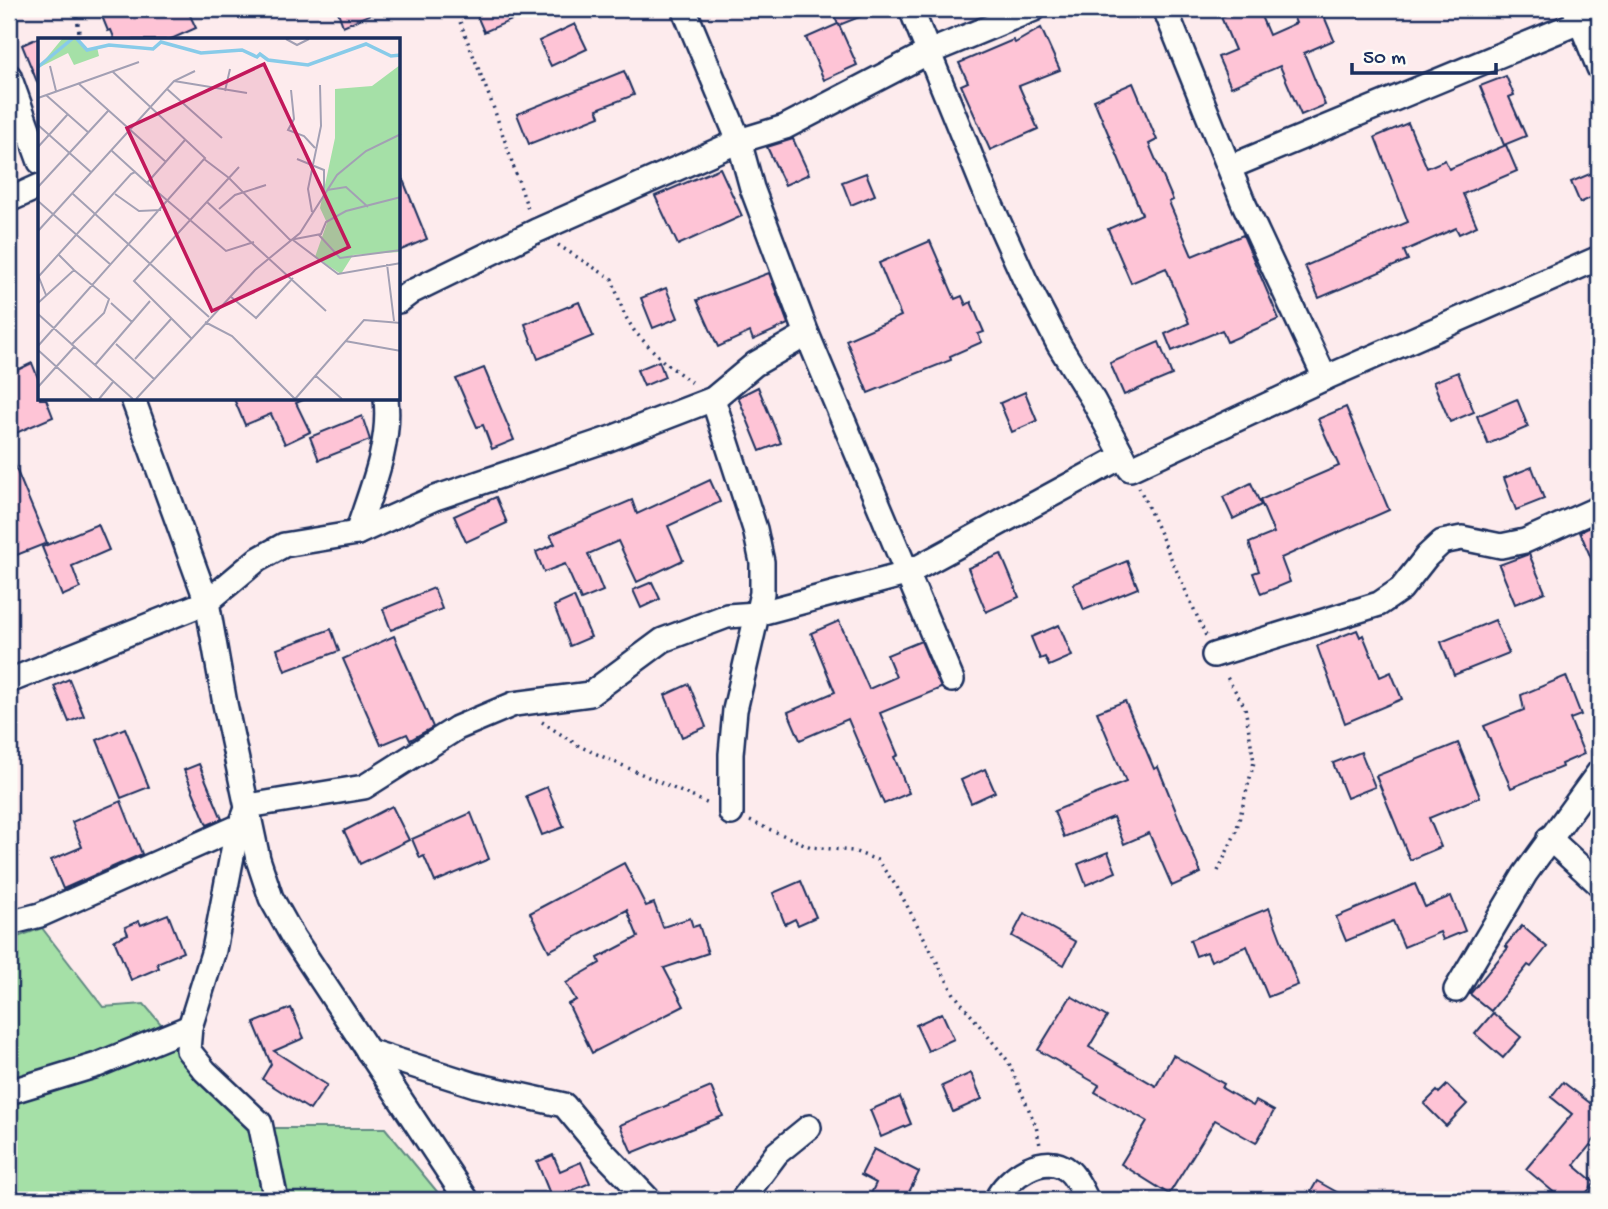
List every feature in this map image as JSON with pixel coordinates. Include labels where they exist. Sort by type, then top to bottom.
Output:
[{"type":"street","points":[[684,9],[739,141],[752,188],[807,334],[952,680]]},
{"type":"street","points":[[911,9],[927,53],[1025,280],[1130,469],[1325,378],[1599,258]]},
{"type":"street","points":[[401,300],[411,292],[536,231],[739,141],[785,127],[927,53],[1034,9]]},
{"type":"street","points":[[1165,9],[1266,254],[1325,378]]},
{"type":"street","points":[[1230,167],[1585,15],[1599,68]]},
{"type":"street","points":[[9,76],[38,156]]},
{"type":"street","points":[[9,200],[38,187]]},
{"type":"street","points":[[9,681],[206,603],[257,560],[284,545],[356,533],[435,498],[610,439],[713,399],[755,364],[807,334]]},
{"type":"street","points":[[713,399],[755,529],[762,562],[762,593],[735,710],[731,754],[731,813]]},
{"type":"street","points":[[134,401],[206,603],[244,816],[271,898],[293,937],[368,1051],[468,1197]]},
{"type":"street","points":[[356,533],[383,452],[388,418],[386,401]]},
{"type":"street","points":[[9,923],[40,915],[244,816],[364,787],[457,728],[514,704],[590,694],[663,640],[727,616],[757,614],[906,574],[1123,456]]},
{"type":"street","points":[[1214,655],[1379,604],[1401,589],[1427,556],[1442,542],[1462,538],[1502,546],[1525,541],[1599,508]]},
{"type":"street","points":[[1456,990],[1525,874],[1599,772]]},
{"type":"street","points":[[244,816],[235,840],[214,950],[190,1027],[188,1050],[205,1071],[260,1123],[276,1200]]},
{"type":"street","points":[[1549,838],[1599,884]]},
{"type":"street","points":[[9,1092],[97,1065],[190,1027]]},
{"type":"street","points":[[368,1051],[475,1085],[564,1105],[603,1152],[649,1200]]},
{"type":"street","points":[[742,1200],[777,1153],[809,1127]]},
{"type":"street","points":[[996,1200],[1020,1172],[1044,1164],[1055,1164],[1069,1171],[1087,1200]]},
{"type":"path","points":[[76,9],[80,38]]},
{"type":"path","points":[[455,9],[493,106],[536,231],[612,279],[624,314],[635,332],[664,362],[713,399]]},
{"type":"path","points":[[514,704],[579,746],[731,813],[811,847],[853,851],[877,860],[897,887],[954,994],[1008,1060],[1036,1126],[1044,1164]]},
{"type":"green space","points":[[42,928],[103,1007],[144,1004],[249,1128],[385,1128],[444,1200],[9,1200],[9,940]]},
{"type":"building","points":[[99,9],[187,9],[196,28],[174,38],[114,38],[111,30],[108,31]]},
{"type":"building","points":[[337,9],[383,9],[343,26]]},
{"type":"building","points":[[474,9],[537,9],[484,32]]},
{"type":"building","points":[[831,9],[879,9],[839,25],[857,65],[824,80],[806,38],[838,24]]},
{"type":"building","points":[[1241,9],[1258,9],[1269,35],[1296,23],[1290,9],[1321,9],[1334,40],[1304,53],[1325,105],[1301,115],[1280,66],[1231,87],[1218,57],[1235,50],[1221,17]]},
{"type":"building","points":[[575,24],[587,49],[551,66],[539,41]]},
{"type":"building","points":[[1041,28],[1060,70],[1019,86],[1038,129],[990,150],[961,85],[968,82],[959,63],[1013,40],[1015,43]]},
{"type":"building","points":[[40,37],[38,84],[22,45]]},
{"type":"building","points":[[624,71],[634,95],[597,109],[600,116],[529,144],[517,114]]},
{"type":"building","points":[[1506,76],[1514,95],[1509,97],[1526,136],[1504,145],[1480,86]]},
{"type":"building","points":[[1133,83],[1157,140],[1149,144],[1173,200],[1169,202],[1192,256],[1243,235],[1279,319],[1227,342],[1222,330],[1172,351],[1165,334],[1189,323],[1166,268],[1131,283],[1108,229],[1142,214],[1094,100]]},
{"type":"building","points":[[1408,123],[1427,168],[1445,160],[1449,169],[1506,145],[1517,171],[1463,194],[1477,226],[1459,234],[1456,228],[1404,251],[1408,260],[1319,298],[1305,266],[1408,222],[1375,137]]},
{"type":"building","points":[[793,139],[809,174],[785,185],[767,147]]},
{"type":"building","points":[[720,168],[742,216],[678,245],[655,196]]},
{"type":"building","points":[[1599,170],[1599,194],[1580,203],[1571,182]]},
{"type":"building","points":[[866,173],[875,195],[851,205],[842,182]]},
{"type":"building","points":[[401,175],[427,239],[401,250]]},
{"type":"building","points":[[930,241],[955,299],[962,296],[966,305],[971,302],[984,332],[978,334],[982,342],[950,356],[951,360],[868,393],[846,340],[901,316],[879,263]]},
{"type":"building","points":[[769,273],[788,324],[753,340],[750,332],[718,347],[697,300]]},
{"type":"building","points":[[666,288],[678,318],[653,328],[641,298]]},
{"type":"building","points":[[579,302],[593,336],[538,359],[525,324]]},
{"type":"building","points":[[1159,342],[1172,375],[1124,395],[1110,363]]},
{"type":"building","points":[[659,361],[665,377],[644,386],[637,370]]},
{"type":"building","points":[[32,363],[38,378],[38,401],[47,401],[53,417],[9,436],[9,374]]},
{"type":"building","points":[[484,368],[514,440],[492,449],[483,425],[477,427],[456,379]]},
{"type":"building","points":[[1458,372],[1474,412],[1450,422],[1433,382]]},
{"type":"building","points":[[758,387],[781,443],[760,451],[738,397]]},
{"type":"building","points":[[1025,392],[1037,421],[1012,432],[1000,403]]},
{"type":"building","points":[[1517,399],[1528,427],[1488,444],[1477,416]]},
{"type":"building","points":[[235,401],[300,401],[296,403],[310,432],[285,444],[271,414],[245,425]]},
{"type":"building","points":[[1346,407],[1389,510],[1281,558],[1290,582],[1261,594],[1253,573],[1259,571],[1249,543],[1274,533],[1260,500],[1339,466],[1318,419]]},
{"type":"building","points":[[362,416],[370,440],[319,460],[310,437]]},
{"type":"building","points":[[9,452],[47,543],[9,558]]},
{"type":"building","points":[[1532,467],[1544,499],[1516,510],[1504,478]]},
{"type":"building","points":[[710,480],[720,502],[668,526],[683,560],[637,582],[618,541],[588,554],[603,591],[581,600],[565,564],[544,572],[536,552],[555,544],[550,535],[632,500],[637,514]]},
{"type":"building","points":[[1251,483],[1261,505],[1233,519],[1223,497]]},
{"type":"building","points":[[496,497],[507,523],[466,542],[454,516]]},
{"type":"building","points":[[1599,523],[1599,577],[1580,532]]},
{"type":"building","points":[[98,524],[109,550],[72,566],[80,588],[62,596],[42,547]]},
{"type":"building","points":[[1001,554],[1019,597],[986,612],[968,568]]},
{"type":"building","points":[[1529,554],[1545,592],[1515,604],[1499,565]]},
{"type":"building","points":[[1127,561],[1138,588],[1084,610],[1073,584]]},
{"type":"building","points":[[652,582],[660,599],[641,608],[633,590]]},
{"type":"building","points":[[434,588],[442,609],[391,630],[383,609]]},
{"type":"building","points":[[574,597],[591,637],[570,646],[554,606]]},
{"type":"building","points":[[1495,620],[1509,653],[1454,675],[1441,642]]},
{"type":"building","points":[[839,621],[869,689],[896,677],[887,655],[921,641],[941,688],[880,713],[898,755],[894,757],[909,793],[884,804],[848,719],[800,740],[788,712],[835,692],[811,633]]},
{"type":"building","points":[[1059,625],[1072,656],[1049,666],[1045,657],[1040,659],[1031,637]]},
{"type":"building","points":[[331,629],[339,651],[285,671],[277,649]]},
{"type":"building","points":[[1357,630],[1360,637],[1363,635],[1380,677],[1391,672],[1402,699],[1345,723],[1317,646]]},
{"type":"building","points":[[394,636],[433,727],[410,740],[407,734],[381,745],[343,659]]},
{"type":"building","points":[[1566,676],[1581,715],[1570,719],[1584,754],[1561,764],[1562,767],[1511,788],[1484,726],[1524,710],[1521,695]]},
{"type":"building","points":[[69,679],[84,716],[69,722],[54,686]]},
{"type":"building","points":[[689,684],[706,727],[682,737],[665,695]]},
{"type":"building","points":[[1125,701],[1154,769],[1158,767],[1201,873],[1172,886],[1149,833],[1124,844],[1113,817],[1064,837],[1054,811],[1126,782],[1097,712]]},
{"type":"building","points":[[125,728],[149,787],[121,798],[97,740]]},
{"type":"building","points":[[1458,743],[1480,797],[1429,818],[1441,847],[1410,860],[1376,776]]},
{"type":"building","points":[[1361,752],[1375,787],[1347,798],[1333,763]]},
{"type":"building","points":[[199,764],[222,819],[207,825],[184,770]]},
{"type":"building","points":[[985,769],[995,792],[971,803],[961,780]]},
{"type":"building","points":[[547,787],[564,827],[542,835],[526,796]]},
{"type":"building","points":[[121,801],[142,854],[63,889],[51,860],[82,847],[72,822]]},
{"type":"building","points":[[392,806],[409,840],[360,864],[344,831]]},
{"type":"building","points":[[471,813],[489,859],[435,882],[424,856],[420,858],[412,839]]},
{"type":"building","points":[[1108,852],[1116,872],[1086,885],[1078,864]]},
{"type":"building","points":[[624,863],[646,906],[654,903],[663,927],[690,918],[693,927],[699,925],[708,953],[664,968],[684,1006],[592,1053],[568,1004],[576,1000],[566,983],[600,963],[598,958],[638,937],[627,910],[549,951],[530,913]]},
{"type":"building","points":[[801,881],[816,917],[798,925],[795,919],[785,924],[773,893]]},
{"type":"building","points":[[1415,884],[1425,907],[1451,896],[1465,931],[1443,940],[1440,932],[1404,947],[1393,921],[1346,941],[1336,917]]},
{"type":"building","points":[[1269,908],[1298,985],[1268,997],[1247,946],[1211,961],[1207,952],[1196,956],[1190,940]]},
{"type":"building","points":[[1024,913],[1076,942],[1064,965],[1012,936]]},
{"type":"building","points":[[168,914],[183,952],[157,963],[159,968],[131,980],[114,940],[128,934],[125,927],[139,921],[141,925]]},
{"type":"building","points":[[1522,926],[1547,947],[1531,967],[1528,965],[1491,1011],[1470,994],[1508,948],[1505,946]]},
{"type":"building","points":[[1071,996],[1107,1017],[1089,1047],[1156,1086],[1173,1055],[1224,1084],[1222,1088],[1253,1106],[1256,1101],[1274,1111],[1256,1143],[1215,1120],[1169,1194],[1121,1164],[1147,1121],[1095,1092],[1099,1085],[1038,1050]]},
{"type":"building","points":[[291,1008],[304,1038],[274,1051],[327,1085],[310,1110],[262,1079],[271,1064],[254,1023]]},
{"type":"building","points":[[942,1013],[954,1039],[928,1051],[916,1025]]},
{"type":"building","points":[[1493,1013],[1521,1037],[1503,1058],[1475,1034]]},
{"type":"building","points":[[971,1073],[982,1099],[953,1112],[942,1086]]},
{"type":"building","points":[[1563,1082],[1599,1110],[1599,1134],[1574,1165],[1595,1183],[1580,1200],[1563,1200],[1526,1169],[1572,1114],[1551,1097]]},
{"type":"building","points":[[1447,1085],[1467,1104],[1446,1126],[1424,1104]]},
{"type":"building","points":[[711,1087],[723,1116],[632,1153],[620,1125]]},
{"type":"building","points":[[900,1097],[911,1124],[881,1137],[870,1110]]},
{"type":"building","points":[[874,1149],[919,1172],[905,1200],[868,1200],[876,1183],[861,1175]]},
{"type":"building","points":[[553,1155],[560,1171],[581,1162],[590,1183],[552,1199],[537,1162]]},
{"type":"building","points":[[1317,1181],[1351,1200],[1306,1200]]}]
